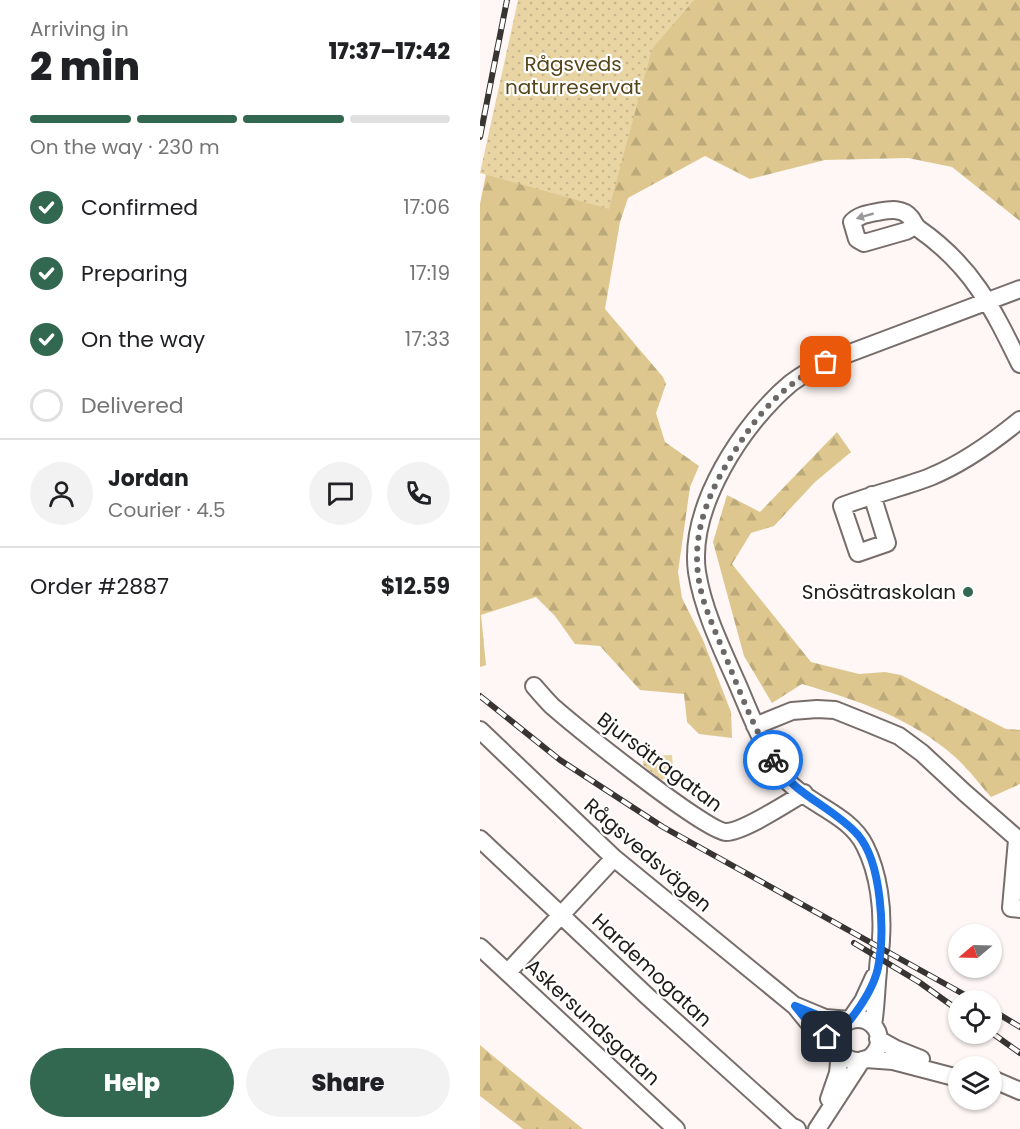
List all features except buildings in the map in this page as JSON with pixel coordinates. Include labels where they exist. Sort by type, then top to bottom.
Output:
[{"type":"street","points":[[915,226],[942,244],[978,284],[1020,364]]},
{"type":"street","points":[[820,1124],[864,1059],[873,1054],[881,939],[881,902],[873,868],[860,837],[782,774],[755,726],[704,603],[697,572],[696,554],[704,510],[712,487],[751,426],[770,403],[801,376],[835,358],[1020,289]]},
{"type":"street","points":[[872,495],[929,477],[951,467],[1002,435],[1020,420]]},
{"type":"street","name":"Bjursätragatan","points":[[534,686],[551,705],[660,791],[705,824],[721,832],[729,832],[750,824],[804,794]]},
{"type":"street","points":[[755,726],[792,711],[835,710],[899,736],[922,753],[1018,840],[1011,908],[1020,909]]},
{"type":"street","name":"Rågsvedsvägen","points":[[480,730],[614,858],[795,1006],[808,1022],[839,1048]]},
{"type":"street","name":"Hardemogatan","points":[[480,839],[647,996],[797,1129]]},
{"type":"street","points":[[508,972],[614,858]]},
{"type":"street","name":"Askersundsgatan","points":[[480,947],[676,1129]]},
{"type":"street","points":[[820,1124],[838,1073],[839,1030],[850,1020],[863,1001],[878,970]]},
{"type":"street","name":"Rågsvedsvägen","points":[[795,1006],[825,1018],[850,1020]]},
{"type":"street","points":[[850,1020],[862,1019],[896,1049],[948,1067]]},
{"type":"street","points":[[839,1048],[849,1059],[893,1061],[948,1075]]},
{"type":"street","points":[[1002,1083],[1020,1091]]},
{"type":"street","points":[[1002,1093],[1020,1099]]},
{"type":"green space","name":"Rågsveds naturreservat","points":[[518,0],[694,0],[652,49],[609,209],[480,173]]},
{"type":"green space","points":[[585,0],[1020,0],[1020,221],[952,167],[908,158],[825,160],[750,179],[705,156],[628,198],[620,222],[605,309],[663,377],[666,384],[656,413],[665,442],[699,466],[690,487],[678,572],[682,598],[703,640],[731,712],[732,738],[699,734],[687,722],[684,694],[640,690],[600,646],[575,644],[555,616],[536,597],[481,615],[486,665],[480,667],[480,204],[504,86]]},
{"type":"green space","points":[[837,432],[851,452],[815,482],[774,526],[751,533],[732,564],[811,662],[859,674],[885,672],[901,675],[1006,729],[1020,730],[1020,784],[991,797],[959,761],[920,731],[882,712],[843,697],[802,684],[772,703],[744,656],[713,542],[727,495],[760,512]]},
{"type":"green space","points":[[672,755],[674,776],[661,780],[643,765],[643,756]]},
{"type":"green space","points":[[480,1045],[583,1129],[523,1129],[480,1096]]},
{"type":"railway","points":[[480,137],[507,0]]},
{"type":"railway","points":[[480,696],[560,760],[663,827],[956,990]]},
{"type":"railway","points":[[854,943],[919,982],[948,1003]]},
{"type":"railway","points":[[1002,1016],[1020,1027]]},
{"type":"railway","points":[[1002,1040],[1020,1053]]},
{"type":"way so far","points":[[773,760],[755,726],[704,603],[697,572],[698,536],[712,487],[751,426],[790,384],[826,362]]},
{"type":"place","name":"Snösätraskolan","points":[[968,592]]},
{"type":"route","points":[[773,760],[793,785],[835,815],[860,837],[873,868],[881,902],[878,970],[863,1001],[850,1020],[825,1018],[795,1006],[808,1022],[827,1037]]}]
